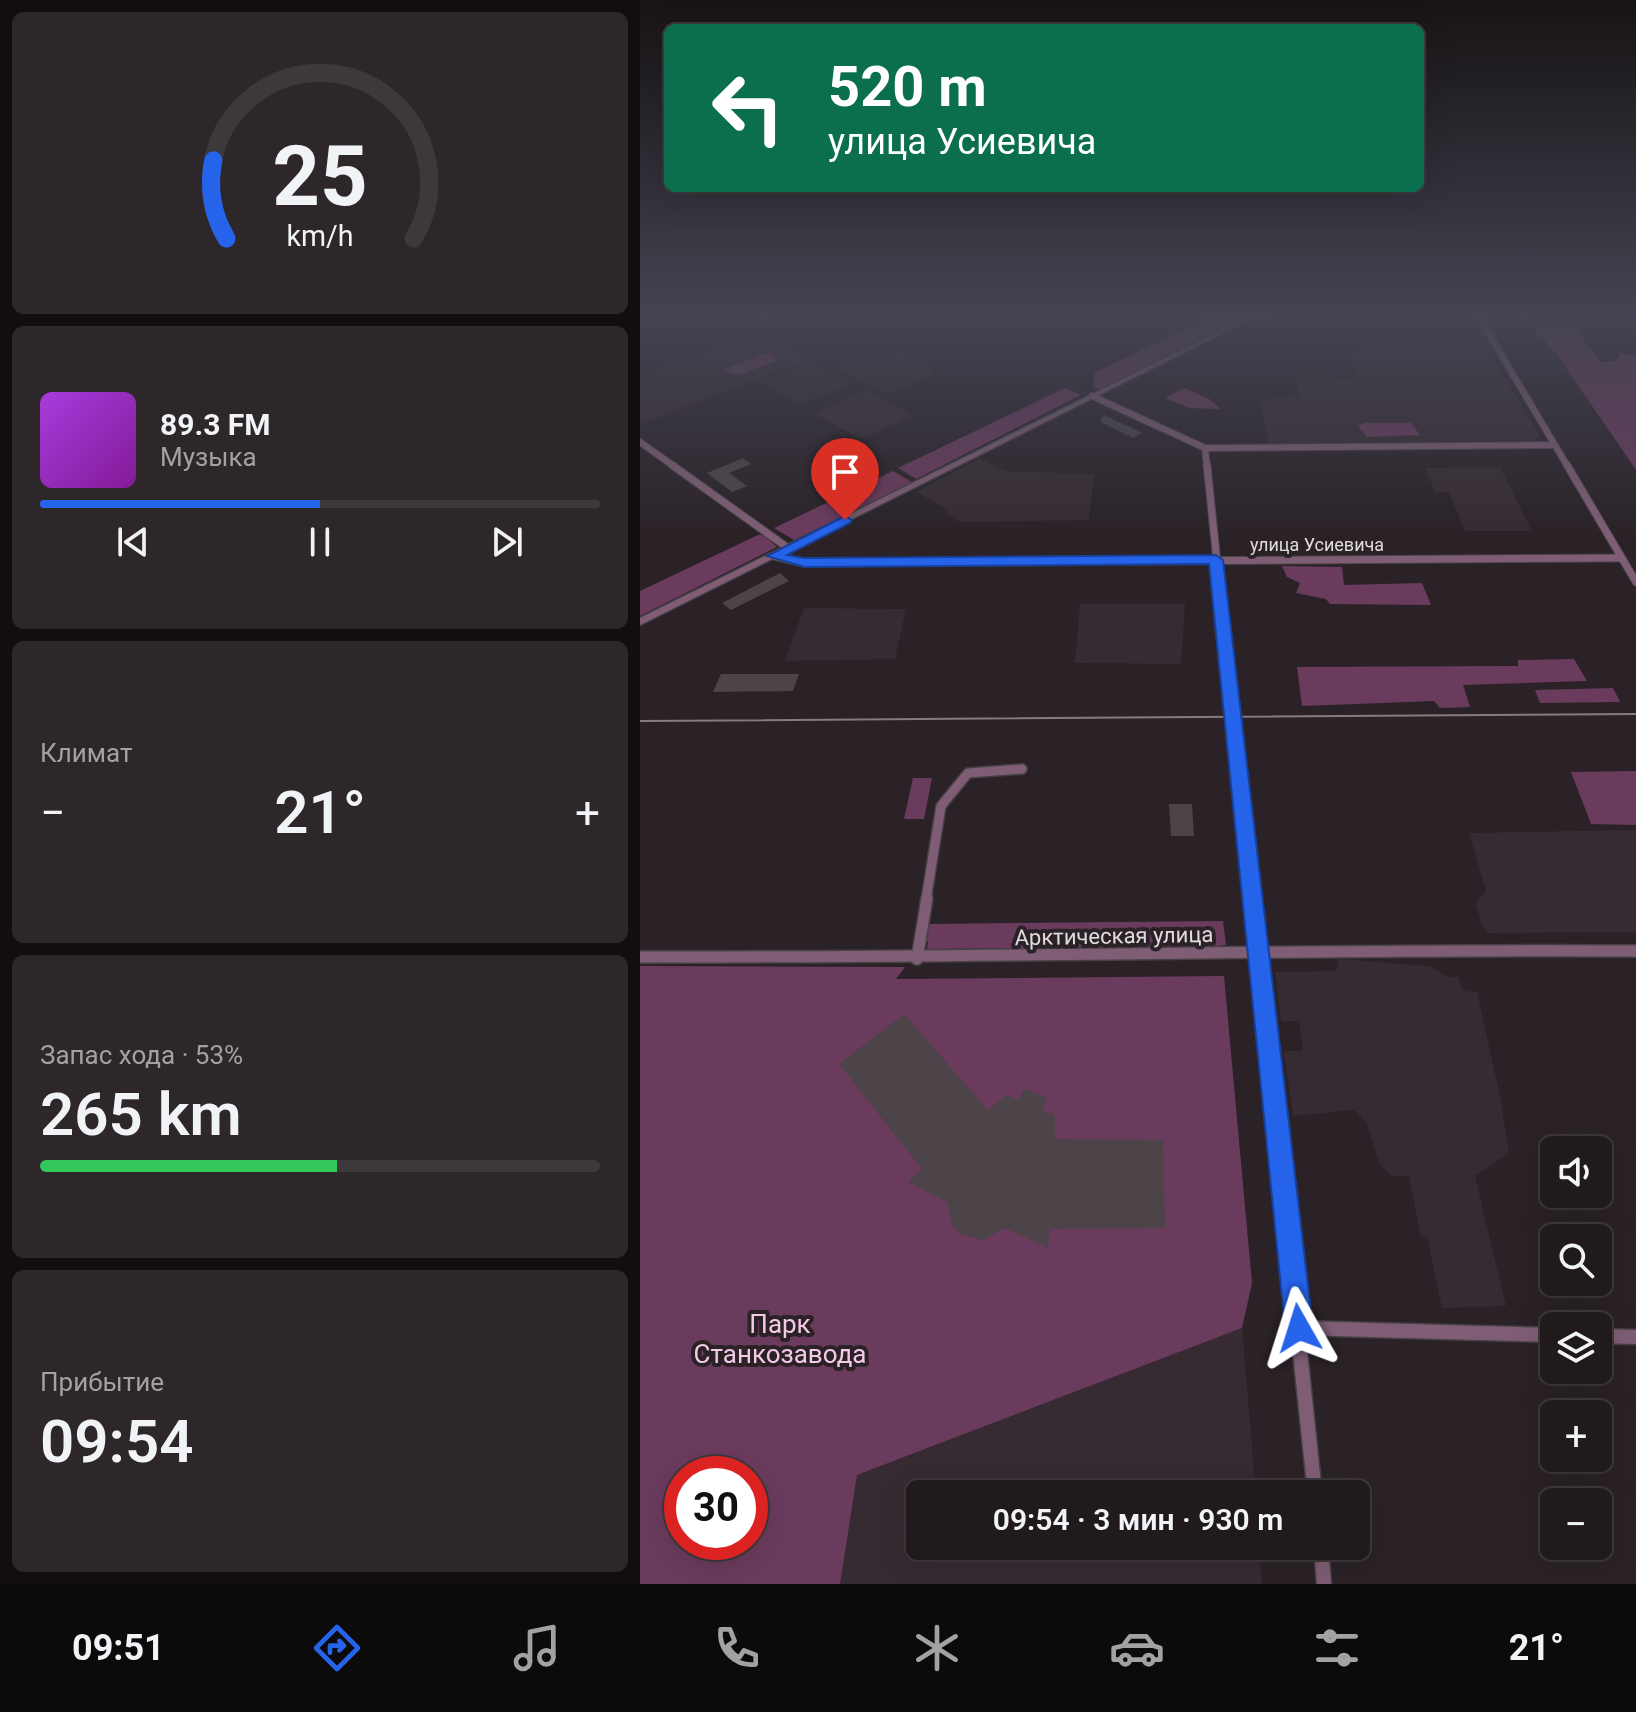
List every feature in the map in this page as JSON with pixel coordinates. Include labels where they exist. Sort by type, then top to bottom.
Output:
[{"type":"street","points":[[640,622],[1108,388]]},
{"type":"street","points":[[1520,388],[1636,582]]},
{"type":"street","points":[[1092,396],[1205,448],[1554,445]]},
{"type":"street","points":[[640,442],[788,548]]},
{"type":"street","points":[[1205,448],[1314,1480]]},
{"type":"street","name":"улица Усиевича","points":[[774,556],[804,563],[1621,558]]},
{"type":"street","points":[[917,959],[941,806],[968,773],[1022,769]]},
{"type":"street","name":"Арктическая улица","points":[[640,957],[917,959],[1378,949],[1636,951]]},
{"type":"street","points":[[1299,1328],[1540,1335]]},
{"type":"street","points":[[1612,1336],[1636,1337]]},
{"type":"street","points":[[1322,1560],[1324,1584]]},
{"type":"shaded area","points":[[640,388],[735,388],[640,424]]},
{"type":"shaded area","points":[[771,388],[841,388],[799,405]]},
{"type":"shaded area","points":[[876,388],[904,388],[894,392],[886,393]]},
{"type":"shaded area","points":[[1298,388],[1511,388],[1540,436],[1533,441],[1269,444],[1259,399],[1300,396]]},
{"type":"shaded area","points":[[866,390],[913,416],[860,439],[814,413]]},
{"type":"shaded area","points":[[979,459],[1006,471],[1094,474],[1089,520],[960,522],[945,513],[948,510],[916,492]]},
{"type":"shaded area","points":[[1500,467],[1532,531],[1465,531],[1449,492],[1435,492],[1425,468]]},
{"type":"shaded area","points":[[1080,604],[1185,604],[1181,664],[1075,663]]},
{"type":"shaded area","points":[[804,608],[906,609],[895,659],[785,661]]},
{"type":"shaded area","points":[[1636,830],[1636,932],[1488,933],[1482,925],[1476,903],[1486,891],[1469,833]]},
{"type":"shaded area","points":[[1339,959],[1430,966],[1448,977],[1458,976],[1463,991],[1477,992],[1509,1153],[1475,1176],[1506,1306],[1442,1308],[1427,1237],[1421,1237],[1409,1176],[1392,1176],[1379,1163],[1367,1123],[1354,1110],[1293,1116],[1284,1051],[1303,1051],[1299,1021],[1281,1021],[1275,972],[1336,971]]},
{"type":"shaded area","points":[[1242,1328],[1255,1480],[906,1480],[906,1560],[1260,1560],[1262,1584],[832,1584],[847,1479]]},
{"type":"green space","points":[[1065,388],[1081,395],[916,479],[898,468]]},
{"type":"green space","points":[[1185,388],[1209,399],[1221,409],[1189,408],[1165,398]]},
{"type":"green space","points":[[1580,388],[1636,388],[1636,470]]},
{"type":"green space","points":[[1364,423],[1411,423],[1420,435],[1367,437],[1358,426]]},
{"type":"green space","points":[[893,471],[912,482],[794,540],[774,528]]},
{"type":"green space","points":[[758,535],[764,535],[777,547],[640,616],[640,591]]},
{"type":"green space","points":[[1282,566],[1342,567],[1344,585],[1422,583],[1431,605],[1330,604],[1326,599],[1296,593],[1300,583],[1287,577]]},
{"type":"green space","points":[[1574,659],[1587,681],[1463,685],[1470,707],[1440,708],[1434,701],[1302,706],[1297,667],[1518,666],[1518,660]]},
{"type":"green space","points":[[1613,688],[1620,702],[1540,703],[1535,690]]},
{"type":"green space","points":[[1636,771],[1636,825],[1591,824],[1571,772]]},
{"type":"green space","points":[[913,778],[932,778],[924,819],[904,819]]},
{"type":"green space","points":[[1223,921],[1226,945],[1207,947],[927,949],[928,942],[923,940],[930,924]]},
{"type":"green space","name":"Парк Станкозавода","points":[[640,966],[905,967],[896,979],[1224,976],[1252,1283],[1242,1328],[857,1475],[840,1584],[640,1584]]},
{"type":"building","points":[[1104,415],[1142,433],[1133,438],[1100,422]]},
{"type":"building","points":[[743,458],[751,464],[729,473],[747,486],[732,492],[707,473]]},
{"type":"building","points":[[780,573],[789,581],[731,610],[722,603]]},
{"type":"building","points":[[721,674],[799,674],[793,691],[713,692]]},
{"type":"building","points":[[1169,804],[1192,804],[1194,836],[1171,836]]},
{"type":"building","points":[[904,1014],[988,1110],[1007,1095],[1019,1100],[1024,1089],[1048,1098],[1042,1110],[1055,1115],[1055,1139],[1163,1140],[1165,1228],[1050,1229],[1048,1248],[1005,1228],[983,1240],[960,1234],[952,1225],[947,1202],[908,1182],[922,1169],[839,1064]]},
{"type":"tram line","points":[[640,721],[1636,714]]},
{"type":"route","points":[[845,520],[774,556],[784,561],[804,563],[1119,558],[1216,560],[1299,1328]]}]
